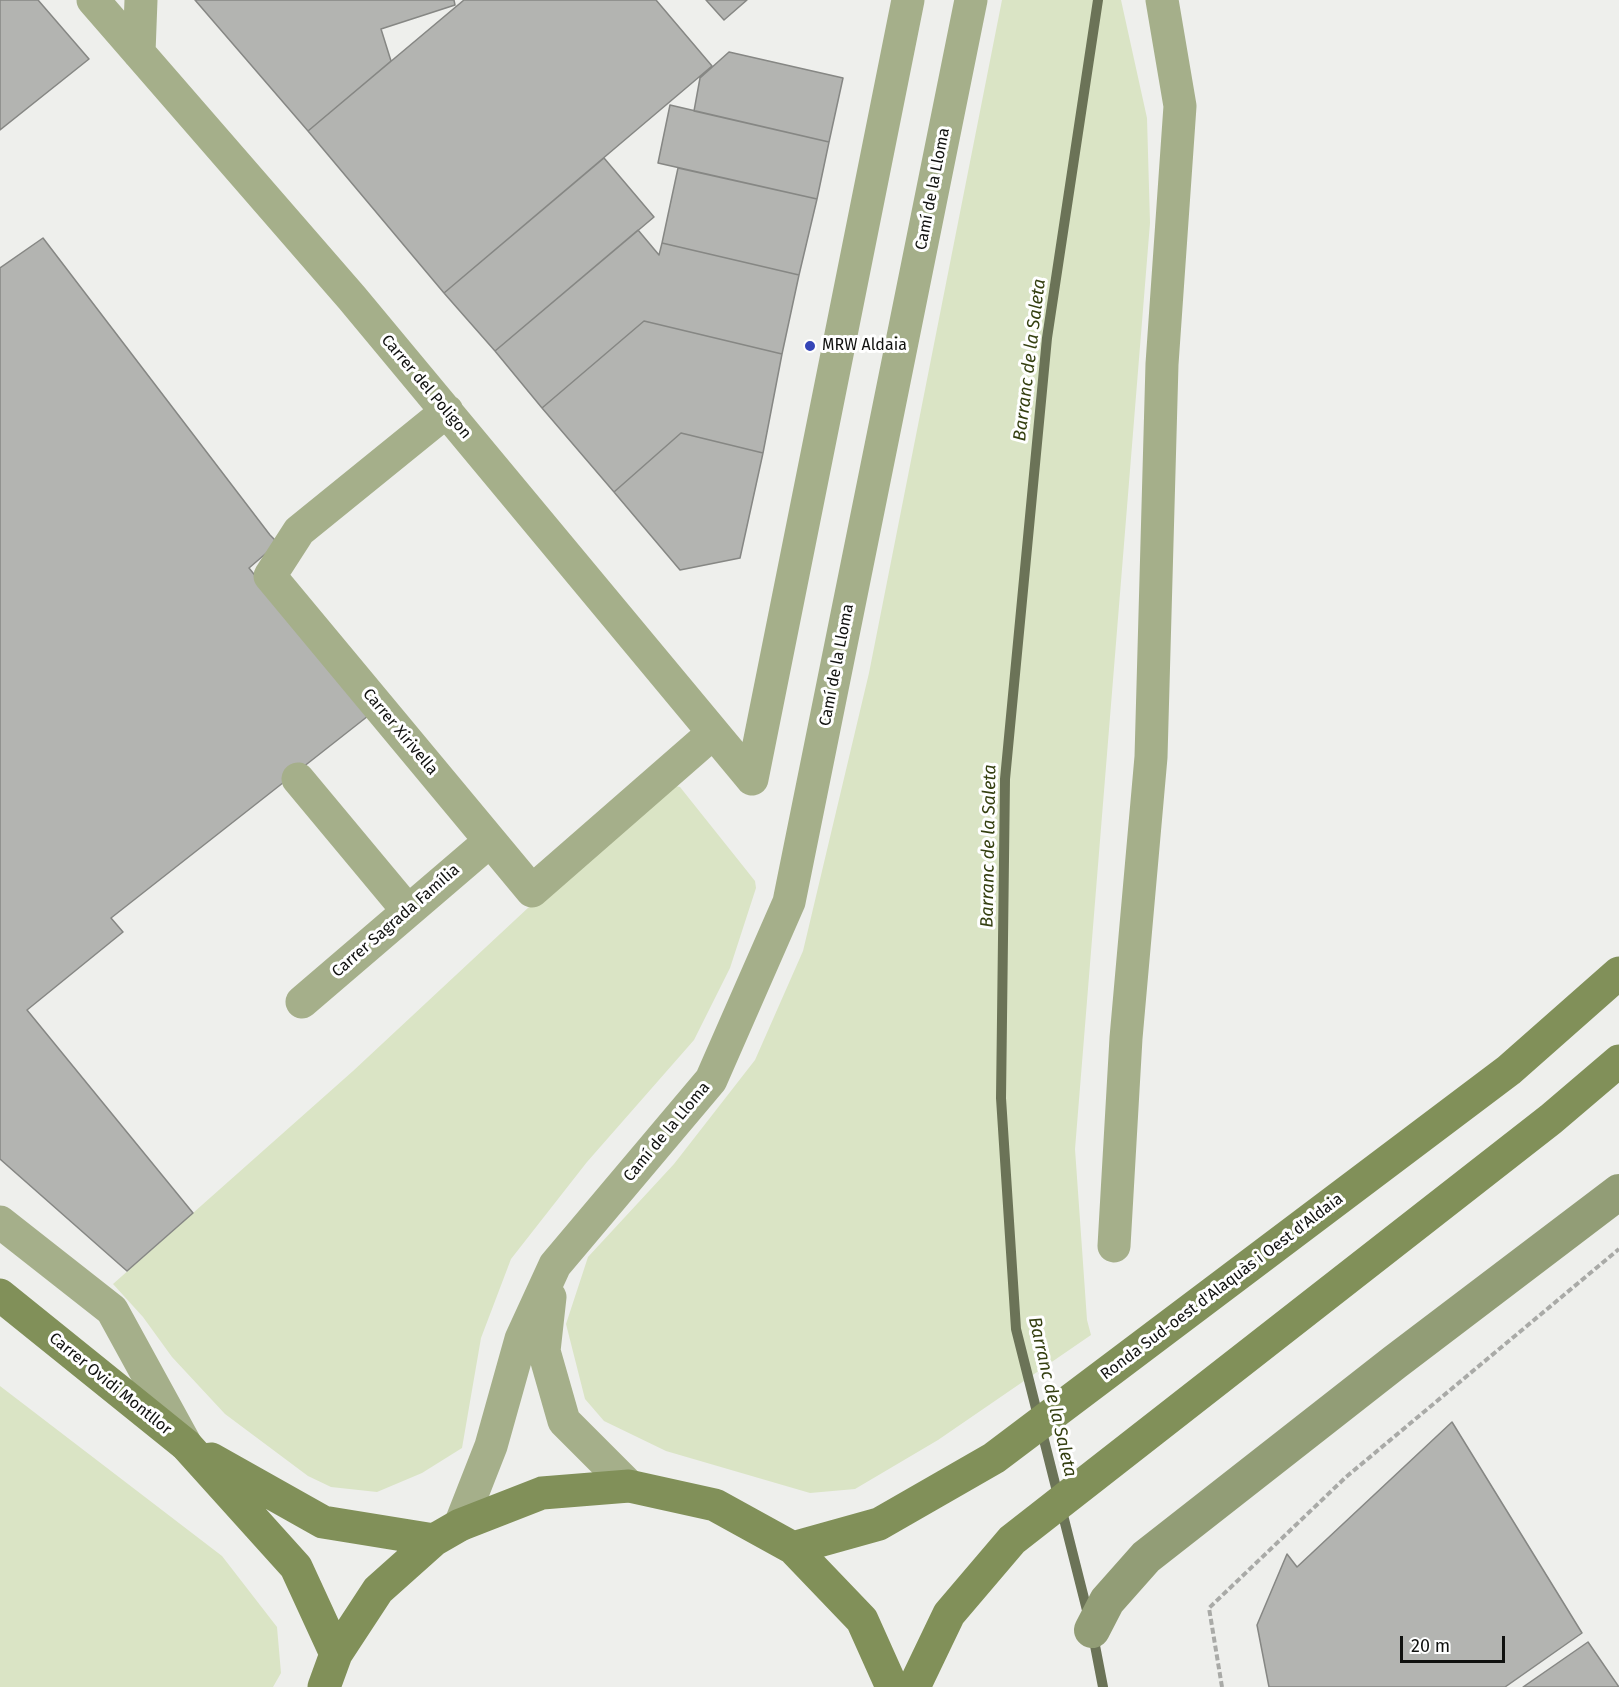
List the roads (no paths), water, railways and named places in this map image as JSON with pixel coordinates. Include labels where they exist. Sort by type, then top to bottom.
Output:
[{"type":"main road","name":"Ronda Sud-oest d'Alaquàs i Oest d'Aldaia","points":[[793,1548],[879,1524],[994,1458],[1086,1391],[1509,1070],[1619,973]]},
{"type":"main road","points":[[914,1687],[949,1614],[1012,1540],[1551,1119],[1619,1061]]},
{"type":"main road","name":"Carrer Ovidi Montllor","points":[[0,1295],[186,1445]]},
{"type":"main road","points":[[186,1445],[323,1522],[447,1532]]},
{"type":"main road","points":[[186,1445],[296,1567],[336,1654]]},
{"type":"main road","points":[[324,1687],[336,1654],[378,1590],[447,1532],[542,1493],[629,1486],[716,1505],[793,1548],[862,1620],[892,1687]]},
{"type":"street","name":"Carrer del Poligon","points":[[93,0],[345,290],[752,779],[908,0]]},
{"type":"street","points":[[139,53],[141,0]]},
{"type":"street","name":"Camí de la Lloma","points":[[447,1532],[491,1446],[521,1339],[555,1265],[711,1080],[789,902],[971,0]]},
{"type":"street","points":[[1114,1246],[1126,1038],[1151,757],[1162,364],[1180,106],[1162,0]]},
{"type":"street","name":"Carrer Xirivella","points":[[447,411],[299,531],[270,576],[532,891],[713,733]]},
{"type":"street","points":[[298,779],[408,911]]},
{"type":"street","name":"Carrer Sagrada Família","points":[[302,1002],[490,841]]},
{"type":"street","name":"Carrer Ovidi Montllor","points":[[0,1222],[112,1310],[186,1445]]},
{"type":"street","points":[[555,1265],[544,1351],[564,1421],[629,1486]]},
{"type":"waterway","name":"Barranc de la Saleta","points":[[1098,0],[1047,338],[1005,779],[1001,1098],[1016,1329],[1092,1630],[1103,1687]]},
{"type":"waterway","points":[[1092,1630],[1107,1601],[1146,1557],[1395,1362],[1619,1192]]},
{"type":"place","name":"MRW Aldaia","points":[[810,346]]}]
